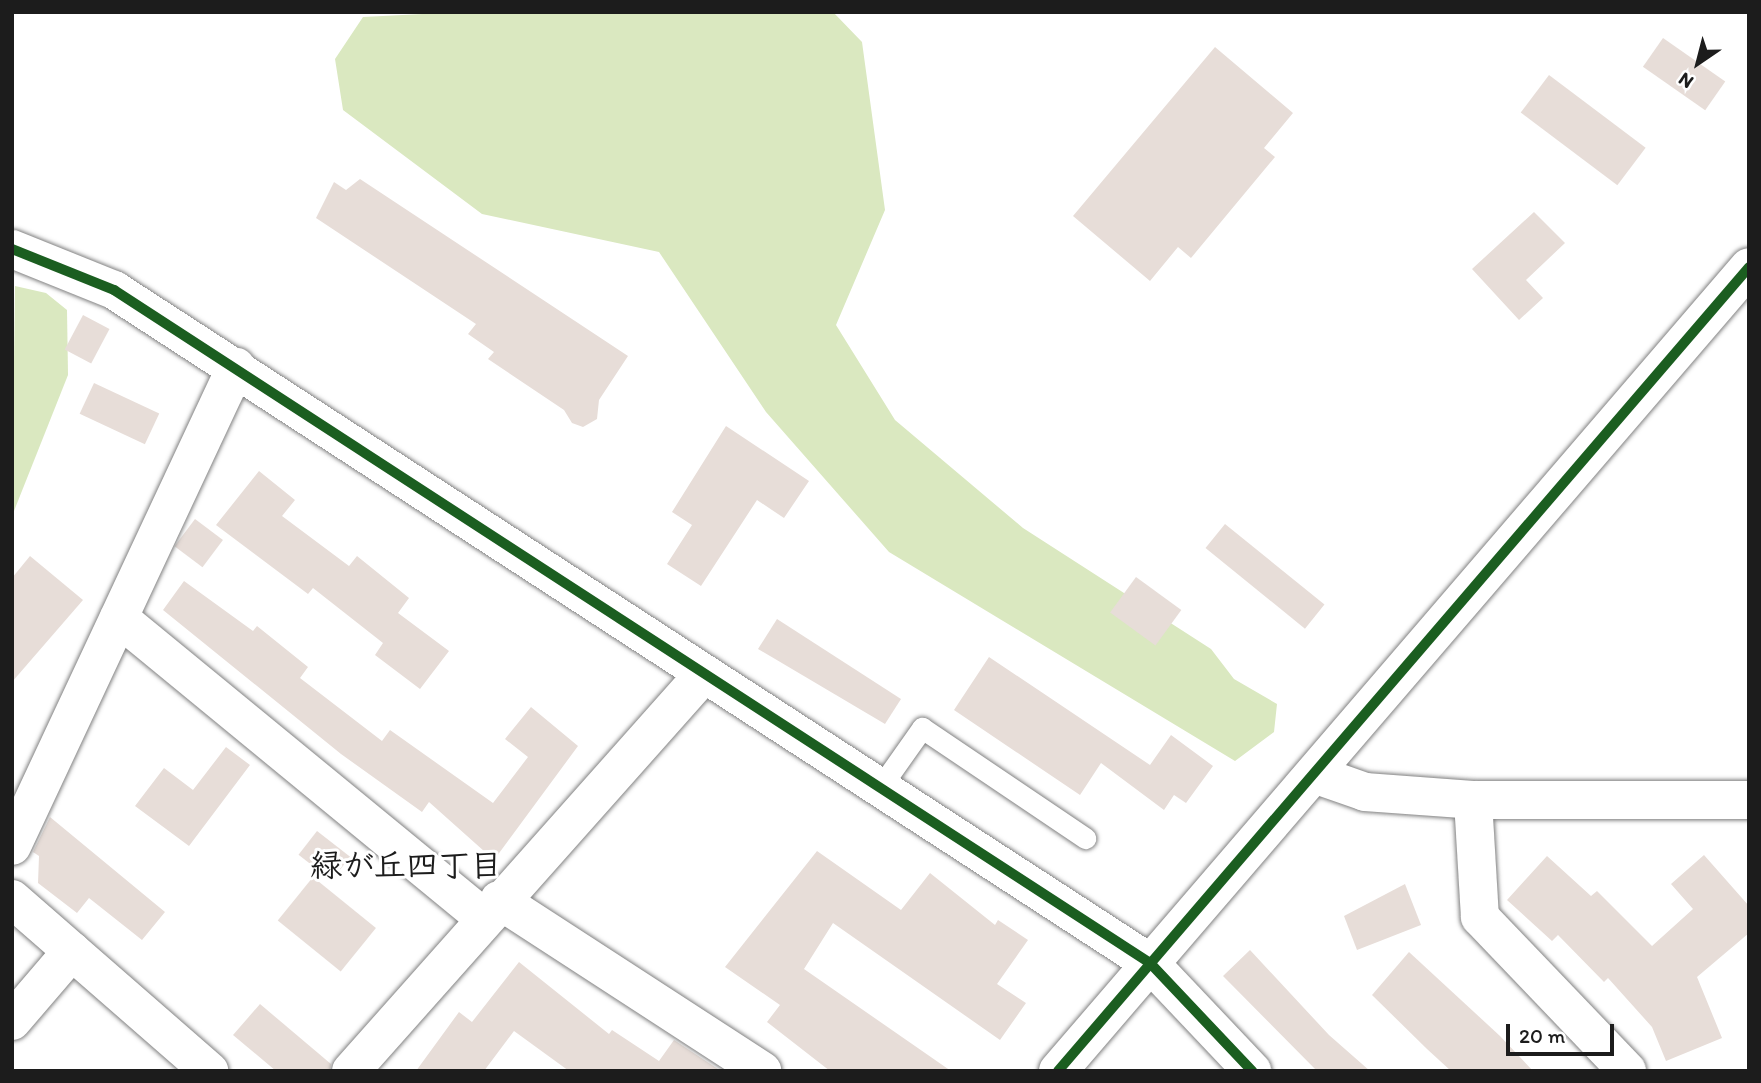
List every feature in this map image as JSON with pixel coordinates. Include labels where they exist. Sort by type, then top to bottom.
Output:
[{"type":"street","points":[[12,249],[114,290],[236,367],[702,676],[1150,963],[1252,1071]]},
{"type":"street","points":[[1058,1071],[1749,267]]},
{"type":"street","points":[[12,846],[236,367]]},
{"type":"street","points":[[119,618],[491,909],[762,1071]]},
{"type":"street","points":[[351,1071],[491,909],[702,676]]},
{"type":"street","points":[[1314,774],[1365,792],[1473,800],[1749,800]]},
{"type":"street","points":[[1473,800],[1480,917],[1627,1071]]},
{"type":"street","points":[[12,899],[209,1071]]},
{"type":"street","points":[[12,1021],[72,951]]},
{"type":"lane","points":[[879,789],[922,728],[1085,838]]},
{"type":"green space","points":[[462,12],[833,12],[862,42],[885,210],[836,325],[895,420],[1023,528],[1211,649],[1234,679],[1277,704],[1274,732],[1235,761],[889,552],[766,412],[659,252],[482,214],[343,110],[335,59],[363,17]]},
{"type":"green space","points":[[15,286],[46,293],[67,310],[68,375],[12,516]]},
{"type":"building","points":[[1663,38],[1725,82],[1705,110],[1643,67]]},
{"type":"building","points":[[1215,47],[1293,113],[1264,148],[1275,157],[1191,258],[1178,247],[1150,281],[1073,216]]},
{"type":"building","points":[[1549,75],[1646,148],[1617,185],[1521,113]]},
{"type":"building","points":[[360,179],[628,356],[599,400],[597,419],[583,427],[572,423],[564,410],[488,359],[494,352],[468,334],[476,324],[316,218],[334,182],[346,190]]},
{"type":"building","points":[[1534,212],[1565,243],[1526,280],[1543,298],[1519,320],[1472,269]]},
{"type":"building","points":[[83,315],[109,329],[91,364],[65,349]]},
{"type":"building","points":[[94,383],[159,413],[145,444],[80,414]]},
{"type":"building","points":[[726,426],[809,481],[784,518],[757,500],[701,586],[667,564],[692,525],[672,512]]},
{"type":"building","points":[[259,471],[295,500],[282,516],[349,566],[357,556],[409,598],[398,613],[449,651],[420,689],[375,655],[383,643],[313,588],[308,594],[216,525]]},
{"type":"building","points":[[195,519],[223,540],[202,567],[175,546]]},
{"type":"building","points":[[1225,524],[1324,605],[1305,629],[1205,548]]},
{"type":"building","points":[[30,556],[83,600],[12,682],[12,578]]},
{"type":"building","points":[[1136,577],[1181,610],[1155,646],[1110,613]]},
{"type":"building","points":[[184,581],[253,631],[257,626],[308,667],[300,678],[382,741],[390,730],[493,803],[528,757],[505,739],[531,707],[578,746],[494,860],[429,802],[422,812],[341,754],[163,610]]},
{"type":"building","points":[[777,619],[901,699],[885,724],[758,649]]},
{"type":"building","points":[[989,657],[1150,765],[1171,735],[1213,766],[1186,803],[1174,795],[1164,810],[1101,763],[1080,795],[954,710]]},
{"type":"building","points":[[226,747],[250,765],[189,846],[135,806],[164,768],[193,790]]},
{"type":"building","points":[[50,817],[165,912],[142,940],[89,898],[77,913],[38,883],[39,856],[33,852]]},
{"type":"building","points":[[317,831],[350,857],[332,880],[299,855]]},
{"type":"building","points":[[817,851],[901,910],[930,873],[995,925],[998,920],[1028,940],[997,984],[1026,1003],[1000,1040],[833,923],[804,969],[951,1071],[830,1071],[767,1022],[780,1005],[725,967]]},
{"type":"building","points":[[1704,855],[1749,906],[1749,933],[1697,977],[1722,1038],[1666,1061],[1652,1027],[1608,978],[1604,982],[1558,935],[1552,941],[1507,900],[1547,856],[1591,896],[1597,891],[1652,946],[1693,909],[1671,884]]},
{"type":"building","points":[[313,877],[376,928],[341,971],[278,921]]},
{"type":"building","points":[[1405,884],[1421,925],[1357,950],[1344,916]]},
{"type":"building","points":[[1250,950],[1329,1035],[1370,1071],[1317,1071],[1223,976]]},
{"type":"building","points":[[1409,952],[1500,1036],[1533,1071],[1451,1071],[1427,1049],[1372,995]]},
{"type":"building","points":[[519,962],[609,1034],[612,1030],[659,1061],[674,1040],[721,1071],[569,1071],[514,1031],[484,1071],[416,1071],[459,1012],[472,1022]]},
{"type":"building","points":[[260,1004],[331,1064],[330,1071],[276,1071],[233,1035]]},
{"type":"cycle path","points":[[12,249],[114,290],[1150,963],[1252,1071]]},
{"type":"cycle path","points":[[1058,1071],[1749,267]]},
{"type":"district","name":"緑が丘四丁目","points":[[406,865]]}]
